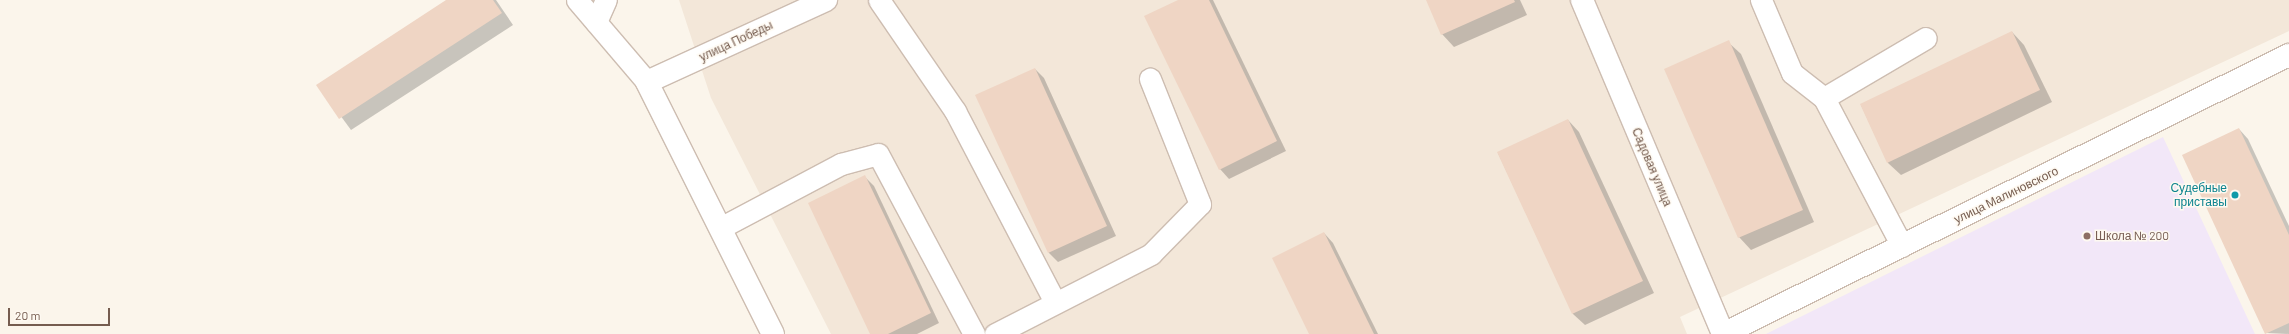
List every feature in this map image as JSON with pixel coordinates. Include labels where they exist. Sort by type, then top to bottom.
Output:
[{"type":"street","name":"улица Победы","points":[[646,82],[826,0]]},
{"type":"street","name":"Садовая улица","points":[[1582,0],[1723,334]]},
{"type":"street","name":"улица Малиновского","points":[[1723,334],[2289,55]]},
{"type":"street","points":[[646,82],[773,334]]},
{"type":"lane","points":[[577,0],[646,82]]},
{"type":"lane","points":[[596,22],[606,0]]},
{"type":"lane","points":[[879,0],[955,111],[1055,302]]},
{"type":"lane","points":[[1761,0],[1792,73],[1824,98],[1902,246]]},
{"type":"lane","points":[[1824,98],[1926,38]]},
{"type":"lane","points":[[995,334],[1151,254],[1200,204],[1150,79]]},
{"type":"lane","points":[[720,228],[841,164],[878,154],[974,334]]},
{"type":"shaded area","points":[[679,0],[2289,0],[2289,31],[1680,317],[1687,334],[831,334],[711,98]]},
{"type":"shaded area","name":"Школа № 200","points":[[2163,137],[2255,334],[1766,334]]},
{"type":"building","points":[[446,0],[493,0],[502,13],[339,119],[316,85]]},
{"type":"building","points":[[1178,0],[1209,0],[1277,141],[1219,170],[1144,16]]},
{"type":"building","points":[[1426,0],[1514,0],[1515,2],[1441,35]]},
{"type":"building","points":[[2012,31],[2040,90],[1887,163],[1860,104]]},
{"type":"building","points":[[1729,40],[1803,210],[1738,238],[1664,69]]},
{"type":"building","points":[[1035,68],[1107,226],[1048,253],[975,95]]},
{"type":"building","points":[[1568,119],[1643,281],[1572,314],[1497,152]]},
{"type":"building","name":"Судебные приставы","points":[[2239,128],[2289,235],[2289,323],[2265,334],[2182,155]]},
{"type":"building","points":[[865,175],[931,313],[888,334],[870,334],[808,203]]},
{"type":"building","points":[[1324,232],[1374,334],[1309,334],[1272,258]]},
{"type":"place","name":"Судебные приставы","points":[[2235,195]]},
{"type":"place","name":"Школа № 200","points":[[2087,236]]}]
